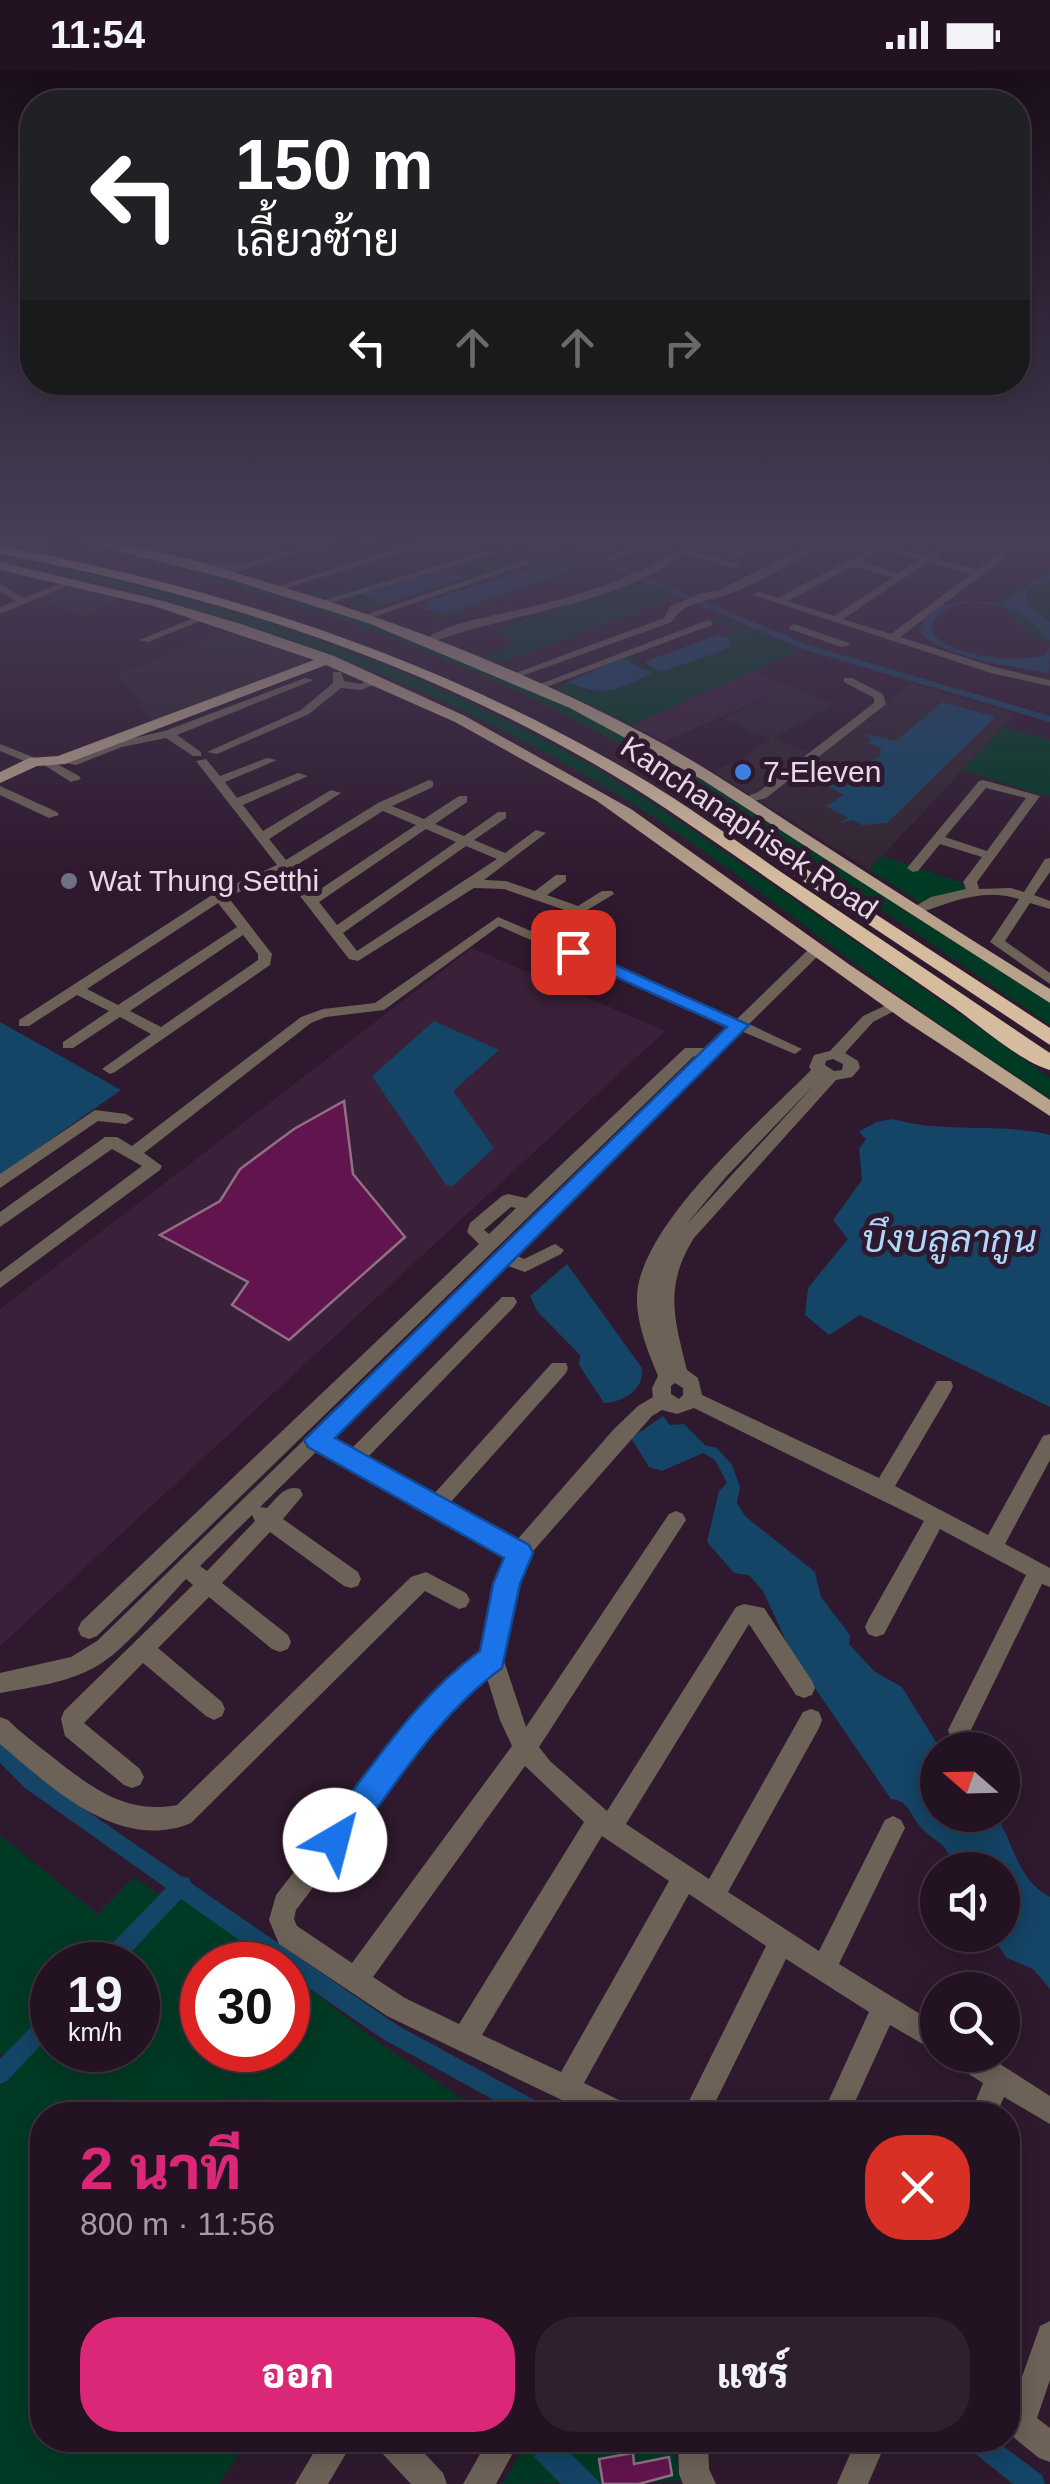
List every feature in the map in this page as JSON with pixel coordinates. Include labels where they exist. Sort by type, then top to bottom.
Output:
[{"type":"highway","name":"Kanchanaphisek Road","points":[[382,656],[522,719],[652,792],[1050,1063]]},
{"type":"highway","name":"Kanchanaphisek Road","points":[[418,656],[495,689],[656,776],[1050,1038]]},
{"type":"main road","points":[[320,656],[495,735],[603,798],[898,1009],[1050,1109]]},
{"type":"main road","points":[[465,656],[640,738],[746,801],[1050,997]]},
{"type":"main road","points":[[0,778],[329,659]]},
{"type":"street","points":[[512,676],[569,656]]},
{"type":"street","points":[[537,687],[619,656]]},
{"type":"street","points":[[947,656],[1050,683]]},
{"type":"street","points":[[339,684],[338,674],[350,667]]},
{"type":"street","points":[[72,763],[120,744],[168,734],[309,680]]},
{"type":"street","points":[[204,756],[305,712],[339,684],[360,687],[380,680]]},
{"type":"street","points":[[746,801],[762,796],[880,704],[879,696],[848,680]]},
{"type":"street","points":[[296,686],[321,699]]},
{"type":"street","points":[[168,734],[204,756],[216,781],[354,956],[364,956],[540,833]]},
{"type":"street","points":[[0,747],[76,779]]},
{"type":"street","points":[[216,781],[270,760]]},
{"type":"street","points":[[234,804],[302,776]]},
{"type":"street","points":[[913,868],[986,782],[1034,796],[968,885],[977,895]]},
{"type":"street","points":[[24,1023],[220,896],[284,866],[382,806],[429,784]]},
{"type":"street","points":[[0,790],[53,815]]},
{"type":"street","points":[[261,838],[335,793]]},
{"type":"street","points":[[311,901],[463,799]]},
{"type":"street","points":[[382,806],[505,858]]},
{"type":"street","points":[[334,932],[502,815]]},
{"type":"street","points":[[936,839],[990,856]]},
{"type":"street","points":[[1050,863],[997,942],[1050,980]]},
{"type":"street","points":[[537,896],[561,878]]},
{"type":"street","points":[[471,884],[506,885],[581,912],[607,894]]},
{"type":"street","points":[[920,915],[977,895],[1026,898],[1050,905]]},
{"type":"street","points":[[110,1069],[265,962],[265,954],[220,896]]},
{"type":"street","points":[[133,1153],[306,1020],[379,1007],[498,920],[794,1048]]},
{"type":"street","points":[[68,1044],[242,929]]},
{"type":"street","points":[[89,1630],[186,1567],[398,1360],[540,1204],[711,1053],[816,950]]},
{"type":"street","points":[[1017,976],[1050,960]]},
{"type":"street","points":[[76,989],[162,1033]]},
{"type":"street","points":[[841,1056],[852,1065],[850,1072],[826,1073],[816,1064],[819,1058],[841,1056],[898,1009]]},
{"type":"street","points":[[673,1377],[662,1312],[663,1286],[672,1259],[688,1234],[826,1073]]},
{"type":"street","points":[[0,1182],[95,1115],[126,1120]]},
{"type":"street","points":[[0,1221],[111,1140],[154,1166],[0,1281]]},
{"type":"street","points":[[540,1204],[511,1198],[475,1232],[496,1250],[525,1266],[555,1250]]},
{"type":"street","points":[[0,1683],[82,1664],[109,1648],[127,1608],[257,1468],[380,1349],[496,1250]]},
{"type":"street","points":[[354,1460],[508,1302]]},
{"type":"street","points":[[380,1349],[398,1360]]},
{"type":"street","points":[[435,1506],[559,1368]]},
{"type":"street","points":[[673,1377],[694,1388],[692,1399]]},
{"type":"street","points":[[673,1377],[659,1390],[664,1400],[675,1405],[692,1399],[884,1489],[1044,1575],[959,1730]]},
{"type":"street","points":[[884,1489],[944,1386]]},
{"type":"street","points":[[664,1400],[644,1411],[620,1434],[520,1553],[507,1584],[492,1658],[511,1720],[524,1748],[542,1770],[605,1824],[781,1942],[920,2028]]},
{"type":"street","points":[[316,1440],[520,1553]]},
{"type":"street","points":[[992,1547],[1050,1442]]},
{"type":"street","points":[[257,1468],[275,1480]]},
{"type":"street","points":[[132,1777],[73,1728],[72,1719],[293,1495]]},
{"type":"street","points":[[248,1506],[350,1580]]},
{"type":"street","points":[[876,1627],[936,1518]]},
{"type":"street","points":[[356,1980],[524,1748],[676,1520]]},
{"type":"street","points":[[186,1567],[280,1642]]},
{"type":"street","points":[[0,1728],[67,1783],[114,1813],[166,1820],[183,1815],[418,1584],[426,1581],[460,1600]]},
{"type":"street","points":[[464,2040],[744,1614],[756,1615],[804,1688]]},
{"type":"street","points":[[141,1648],[214,1709]]},
{"type":"street","points":[[492,1658],[439,1704],[282,1910],[281,1920],[288,1935],[396,2007],[593,2102]]},
{"type":"street","points":[[713,1896],[811,1720]]},
{"type":"street","points":[[824,1968],[892,1828]]},
{"type":"street","points":[[566,2090],[685,1878]]},
{"type":"street","points":[[701,2102],[781,1942]]},
{"type":"street","points":[[841,2102],[886,2006]]},
{"type":"street","points":[[989,2072],[1050,2111]]},
{"type":"street","points":[[988,2102],[998,2078]]},
{"type":"street","points":[[1020,2406],[1050,2336]]},
{"type":"street","points":[[1020,2424],[1050,2446]]},
{"type":"street","points":[[310,2484],[331,2452]]},
{"type":"street","points":[[402,2452],[432,2484]]},
{"type":"street","points":[[478,2484],[498,2452]]},
{"type":"street","points":[[693,2452],[694,2474],[701,2484]]},
{"type":"street","points":[[852,2484],[867,2452]]},
{"type":"shaded area","points":[[165,656],[310,656],[319,659],[154,723],[118,675]]},
{"type":"shaded area","points":[[751,671],[791,686],[664,742],[631,725]]},
{"type":"shaded area","points":[[910,683],[1015,714],[869,870],[760,801]]},
{"type":"shaded area","points":[[791,686],[835,704],[773,738],[812,753],[751,796],[713,771],[739,761],[771,739],[723,719]]},
{"type":"shaded area","points":[[472,948],[665,1031],[0,1646],[0,1309]]},
{"type":"green space","points":[[333,656],[360,656],[443,690],[581,760],[644,798],[1050,1078],[1050,1099],[913,1006],[685,838],[612,791],[540,750],[392,679]]},
{"type":"green space","points":[[435,656],[456,656],[550,696],[702,780],[1050,1003],[1050,1025],[705,795],[586,726]]},
{"type":"green space","points":[[485,656],[521,656],[501,663]]},
{"type":"green space","points":[[627,656],[651,670],[688,656],[787,656],[631,725],[555,688],[568,682],[592,693],[649,670],[622,658]]},
{"type":"green space","points":[[1003,727],[1050,740],[1050,797],[962,770]]},
{"type":"green space","points":[[882,856],[961,882],[966,889],[921,903],[869,870]]},
{"type":"green space","points":[[0,1835],[98,1914],[133,1877],[159,1894],[167,1886],[184,1893],[248,1942],[180,1942],[180,2072],[310,2072],[310,1989],[378,2042],[468,2102],[30,2102],[30,2452],[240,2452],[219,2484],[0,2484],[0,2086],[16,2069],[0,2053]]},
{"type":"green space","points":[[522,2452],[675,2452],[680,2481],[502,2484]]},
{"type":"water","points":[[661,656],[707,656],[660,672],[644,662]]},
{"type":"water","points":[[966,656],[1050,656],[1049,673]]},
{"type":"water","points":[[622,658],[652,673],[630,684],[601,691],[568,682]]},
{"type":"water","points":[[942,702],[995,717],[887,823],[862,825],[852,820],[837,824],[848,818],[826,806],[844,795],[822,783],[879,757],[881,748],[867,743],[871,739],[865,734],[896,741]]},
{"type":"water","points":[[434,1021],[499,1050],[453,1091],[494,1148],[453,1186],[446,1185],[372,1076]]},
{"type":"water","points":[[0,1022],[121,1090],[0,1175]]},
{"type":"water","name":"บึงบลูลากูน","points":[[893,1119],[932,1126],[1011,1129],[1050,1135],[1050,1407],[860,1315],[829,1335],[805,1315],[808,1288],[848,1239],[833,1220],[862,1180],[859,1149],[866,1139],[859,1132],[876,1122]]},
{"type":"water","points":[[567,1264],[642,1368],[636,1388],[619,1400],[604,1403],[579,1365],[580,1355],[537,1311],[530,1296]]},
{"type":"water","points":[[663,1416],[670,1425],[684,1424],[705,1445],[717,1448],[732,1465],[740,1487],[737,1503],[745,1516],[815,1572],[821,1597],[850,1635],[849,1644],[875,1672],[902,1687],[930,1732],[920,1732],[920,1826],[906,1805],[891,1799],[793,1656],[763,1591],[749,1575],[734,1573],[707,1542],[719,1491],[727,1483],[715,1460],[703,1453],[662,1471],[649,1467],[631,1438]]},
{"type":"water","points":[[926,1832],[1004,1832],[1014,1852],[947,1852]]},
{"type":"water","points":[[1020,1865],[1030,1881],[1050,1897],[1050,1989],[1033,1969],[1007,1958],[1003,1952],[1020,1952]]},
{"type":"water","points":[[537,2452],[569,2452],[601,2484],[561,2484],[534,2457]]},
{"type":"building","points":[[344,1101],[353,1174],[405,1237],[289,1340],[232,1305],[248,1282],[160,1235],[220,1201],[240,1169],[294,1129]]},
{"type":"building","points":[[633,2453],[634,2464],[669,2457],[672,2475],[639,2484],[603,2484],[599,2459]]},
{"type":"waterway","points":[[834,656],[1050,719]]},
{"type":"waterway","points":[[0,1750],[31,1782],[180,1887]]},
{"type":"waterway","points":[[127,1942],[180,1887]]},
{"type":"waterway","points":[[180,1887],[390,2032],[518,2102]]},
{"type":"waterway","points":[[0,2074],[30,2042]]},
{"type":"waterway","points":[[992,2452],[1033,2484]]},
{"type":"place","name":"7-Eleven","points":[[743,772]]},
{"type":"place","name":"Wat Thung Setthi","points":[[69,881]]},
{"type":"route","points":[[335,1840],[439,1704],[492,1658],[507,1584],[520,1553],[316,1440],[740,1025],[573,952]]}]
